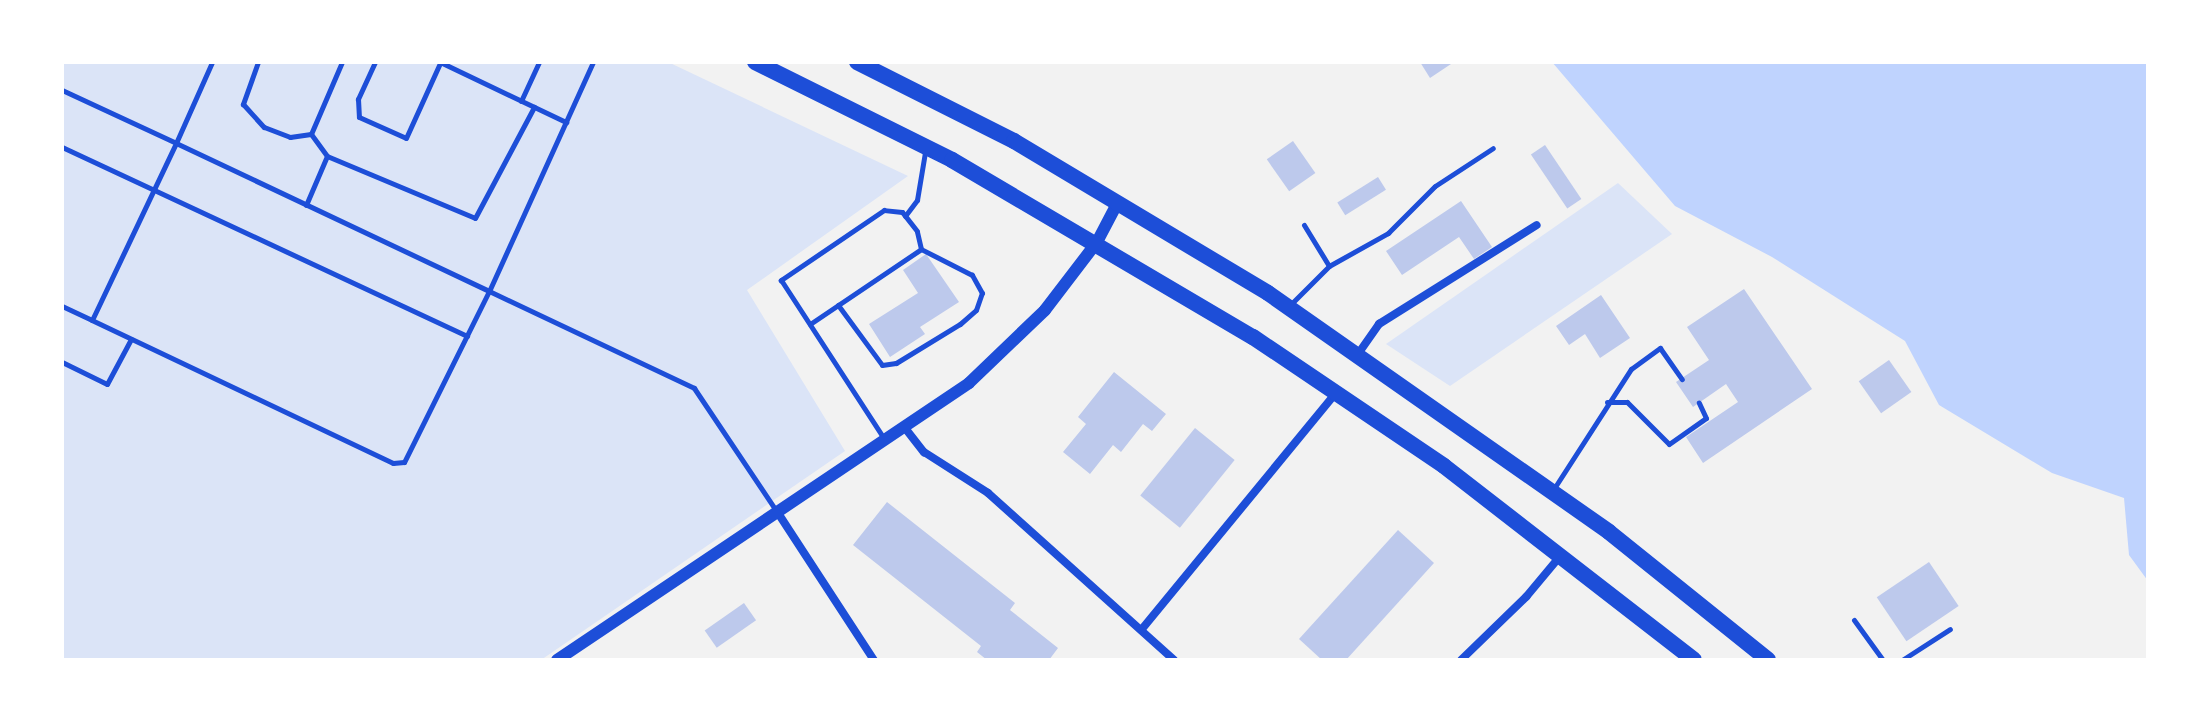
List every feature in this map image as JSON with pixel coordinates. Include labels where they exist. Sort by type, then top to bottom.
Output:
[{"type":"highway","points":[[755,62],[925,147],[1097,242],[1336,393],[1562,553],[1694,660]]},
{"type":"highway","points":[[857,62],[1014,141],[1288,306],[1553,491],[1768,660]]},
{"type":"street","points":[[557,660],[905,428],[1017,342],[1097,242],[1118,202]]},
{"type":"street","points":[[1358,354],[1379,324],[1537,225]]},
{"type":"street","points":[[1142,629],[1336,393]]},
{"type":"street","points":[[905,428],[924,452],[988,493],[1174,660]]},
{"type":"street","points":[[778,513],[874,660]]},
{"type":"street","points":[[1461,660],[1526,597],[1562,553]]},
{"type":"lane","points":[[92,320],[212,62]]},
{"type":"lane","points":[[258,62],[243,104],[264,127],[290,137],[311,134]]},
{"type":"lane","points":[[311,134],[342,62]]},
{"type":"lane","points":[[375,62],[358,99],[359,117],[406,138],[440,62],[566,122]]},
{"type":"lane","points":[[521,101],[539,62]]},
{"type":"lane","points":[[62,306],[393,463],[404,462],[489,291],[593,62]]},
{"type":"lane","points":[[62,90],[694,388],[778,513]]},
{"type":"lane","points":[[311,134],[327,156],[475,218],[534,107]]},
{"type":"lane","points":[[62,147],[467,336]]},
{"type":"lane","points":[[905,216],[917,200],[925,147]]},
{"type":"lane","points":[[1288,306],[1329,266],[1388,233],[1435,186],[1493,148]]},
{"type":"lane","points":[[306,205],[327,156]]},
{"type":"lane","points":[[886,441],[781,280],[884,210],[905,216],[917,231],[921,249]]},
{"type":"lane","points":[[1304,225],[1329,266]]},
{"type":"lane","points":[[810,324],[921,249]]},
{"type":"lane","points":[[838,305],[882,365],[896,363],[960,324],[976,310],[982,293],[972,275],[921,249]]},
{"type":"lane","points":[[62,362],[107,384],[131,339]]},
{"type":"lane","points":[[1553,491],[1606,403],[1631,369],[1660,348],[1682,379]]},
{"type":"lane","points":[[1606,403],[1627,402],[1669,444],[1706,418],[1699,403]]},
{"type":"lane","points":[[1854,620],[1883,660]]},
{"type":"lane","points":[[1902,660],[1950,629]]},
{"type":"shaded area","points":[[62,62],[668,62],[908,176],[747,290],[845,451],[541,660],[62,660]]},
{"type":"shaded area","points":[[1618,183],[1672,234],[1450,386],[1386,344]]},
{"type":"water","points":[[1552,62],[2148,62],[2148,581],[2129,555],[2124,498],[2052,473],[1939,405],[1905,341],[1772,257],[1675,206]]},
{"type":"building","points":[[1420,62],[1454,62],[1430,78]]},
{"type":"building","points":[[1293,141],[1315,173],[1289,191],[1267,159]]},
{"type":"building","points":[[1545,145],[1581,199],[1567,208],[1531,155]]},
{"type":"building","points":[[1378,177],[1386,190],[1345,215],[1337,202]]},
{"type":"building","points":[[1461,201],[1492,247],[1474,259],[1459,237],[1402,275],[1386,251]]},
{"type":"building","points":[[926,254],[959,302],[920,327],[925,334],[890,357],[869,324],[918,293],[903,270]]},
{"type":"building","points":[[1744,289],[1812,389],[1703,463],[1686,437],[1738,402],[1726,384],[1693,407],[1676,382],[1709,360],[1687,327]]},
{"type":"building","points":[[1601,295],[1630,338],[1600,358],[1585,334],[1569,345],[1556,326]]},
{"type":"building","points":[[1889,360],[1911,392],[1881,413],[1859,381]]},
{"type":"building","points":[[1114,372],[1166,414],[1152,431],[1143,424],[1121,452],[1113,445],[1090,474],[1063,452],[1086,424],[1078,417]]},
{"type":"building","points":[[1195,428],[1235,460],[1180,528],[1140,496]]},
{"type":"building","points":[[887,502],[1015,603],[1010,610],[1058,648],[1049,660],[987,660],[977,652],[981,646],[853,545]]},
{"type":"building","points":[[1398,530],[1434,563],[1346,660],[1322,660],[1299,639]]},
{"type":"building","points":[[1929,562],[1959,606],[1906,641],[1877,597]]},
{"type":"building","points":[[744,603],[756,620],[717,648],[705,631]]}]
